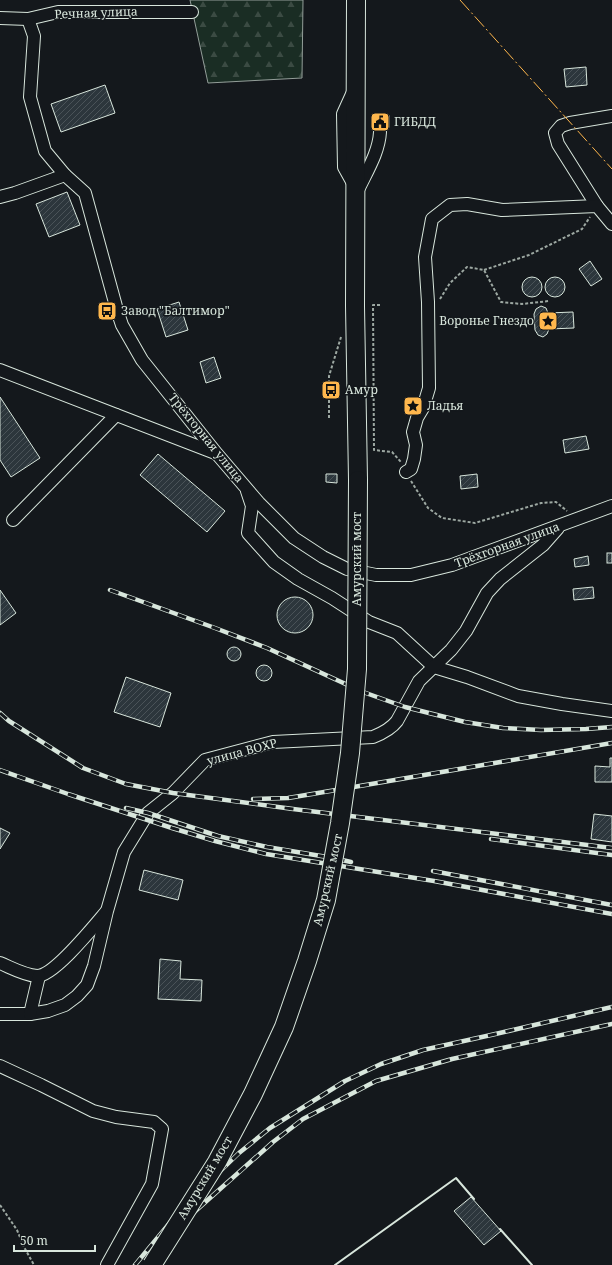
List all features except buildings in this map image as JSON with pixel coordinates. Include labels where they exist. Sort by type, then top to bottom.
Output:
[{"type":"highway","name":"Амурский мост","points":[[152,1265],[217,1162],[253,1094],[284,1027],[326,900],[342,808],[350,753],[357,669],[358,480],[356,306],[356,0]]},
{"type":"street","name":"Речная улица","points":[[0,18],[28,19],[58,12],[192,12]]},
{"type":"street","name":"Трёхгорная улица","points":[[28,19],[34,36],[30,97],[45,151],[65,175],[85,193],[122,325],[128,338],[142,360],[217,454],[259,503],[294,538],[323,557],[347,569],[376,575],[411,575],[452,565],[612,506]]},
{"type":"street","points":[[612,116],[570,123],[561,126],[555,133],[558,144],[597,206],[612,224]]},
{"type":"street","points":[[356,191],[380,141],[380,132]]},
{"type":"street","points":[[0,197],[65,175]]},
{"type":"street","points":[[406,472],[411,470],[416,445],[413,432],[429,388],[428,302],[425,257],[432,219],[450,205],[467,204],[502,210],[597,206]]},
{"type":"street","points":[[0,370],[217,454]]},
{"type":"street","points":[[13,520],[116,415]]},
{"type":"street","points":[[246,487],[252,506],[248,533],[274,562],[298,579],[332,598],[369,622],[397,633],[434,667],[467,676],[518,696],[612,711]]},
{"type":"street","name":"улица ВОХР","points":[[0,1014],[30,1014],[48,1011],[65,1005],[77,996],[87,985],[94,966],[107,911],[124,852],[148,812],[173,793],[205,760],[273,742],[373,737],[384,733],[397,721],[419,681],[451,650],[462,636],[487,593],[500,579],[542,545],[566,523]]},
{"type":"street","points":[[0,962],[23,974],[39,976],[51,971],[107,911]]},
{"type":"street","points":[[30,1014],[39,976]]},
{"type":"street","points":[[0,1066],[41,1084],[93,1111],[116,1117],[154,1122],[162,1129],[160,1149],[152,1184],[107,1265]]},
{"type":"path","points":[[428,317],[450,283],[467,267],[484,270],[529,255],[582,229],[597,206]]},
{"type":"path","points":[[484,270],[501,302],[522,304],[549,301]]},
{"type":"path","points":[[380,305],[373,305],[374,450],[392,452],[400,460],[428,508],[442,518],[474,523],[541,503],[556,502],[567,511],[566,523]]},
{"type":"path","points":[[329,418],[329,376],[342,332]]},
{"type":"path","points":[[0,1205],[17,1230],[34,1265]]},
{"type":"green space","points":[[190,0],[303,0],[302,78],[208,83]]},
{"type":"railway","points":[[110,590],[267,648],[363,692],[405,707],[465,722],[503,728],[541,730],[612,727]]},
{"type":"railway","points":[[0,713],[9,721],[83,768],[126,784],[173,793],[293,809],[612,848]]},
{"type":"railway","points":[[253,799],[288,798],[612,743]]},
{"type":"railway","points":[[0,770],[172,828],[266,854],[434,881],[612,914]]},
{"type":"railway","points":[[126,808],[148,813],[218,836],[267,847],[351,862]]},
{"type":"railway","points":[[491,839],[612,855]]},
{"type":"railway","points":[[433,871],[612,905]]},
{"type":"railway","points":[[135,1265],[183,1207],[239,1153],[270,1128],[345,1081],[381,1064],[423,1050],[612,1007]]},
{"type":"railway","points":[[154,1265],[192,1214],[273,1142],[303,1119],[376,1081],[452,1059],[612,1024]]},
{"type":"wall","points":[[335,1265],[456,1178],[474,1199]]},
{"type":"wall","points":[[500,1229],[532,1265]]},
{"type":"power","points":[[460,0],[612,169]]},
{"type":"place","name":"ГИБДД","points":[[380,122]]},
{"type":"place","name":"Завод \"Балтимор\"","points":[[107,311]]},
{"type":"place","name":"Воронье Гнездо","points":[[548,321]]},
{"type":"place","name":"Амур","points":[[331,390]]},
{"type":"place","name":"Ладья","points":[[413,406]]}]
